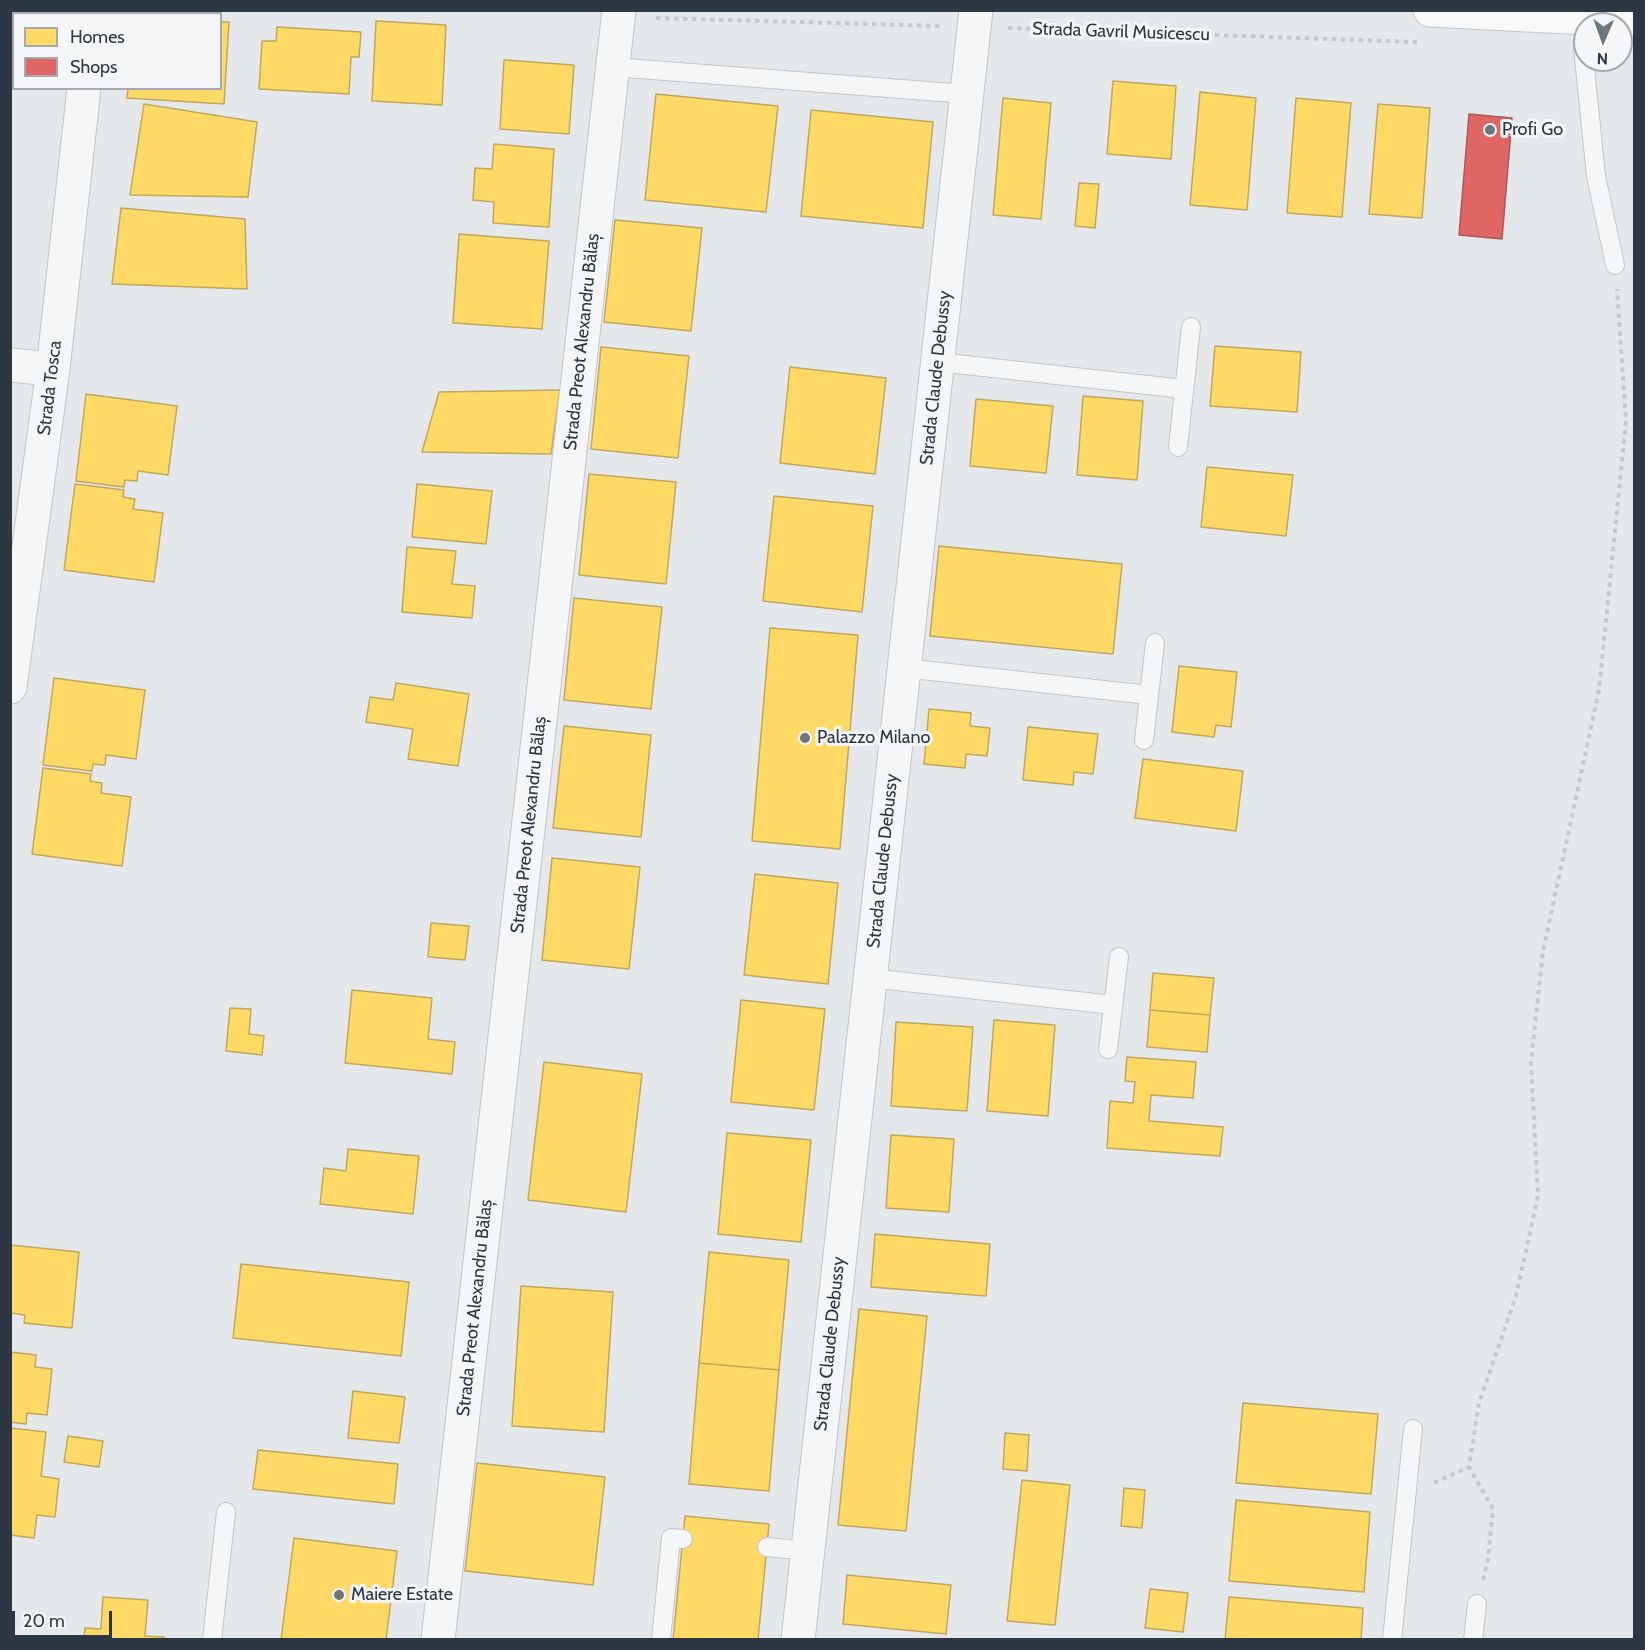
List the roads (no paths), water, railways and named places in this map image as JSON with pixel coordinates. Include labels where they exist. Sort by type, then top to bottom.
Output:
[{"type":"street","name":"Strada Preot Alexandru Bălaș","points":[[438,1640],[619,10]]},
{"type":"street","points":[[1430,10],[1573,21]]},
{"type":"street","name":"Strada Claude Debussy","points":[[798,1640],[975,19]]},
{"type":"street","name":"Strada Tosca","points":[[10,687],[53,369],[84,90]]},
{"type":"street","points":[[10,365],[53,369]]},
{"type":"lane","points":[[613,67],[967,94]]},
{"type":"lane","points":[[1585,72],[1596,176],[1615,265]]},
{"type":"lane","points":[[1178,447],[1191,327]]},
{"type":"lane","points":[[938,362],[1184,389]]},
{"type":"lane","points":[[1144,740],[1155,643]]},
{"type":"lane","points":[[904,668],[1149,695]]},
{"type":"lane","points":[[1108,1049],[1119,957]]},
{"type":"lane","points":[[870,978],[1113,1005]]},
{"type":"lane","points":[[1392,1640],[1413,1429]]},
{"type":"lane","points":[[212,1640],[226,1512]]},
{"type":"lane","points":[[661,1640],[671,1538],[683,1539]]},
{"type":"lane","points":[[767,1547],[807,1551]]},
{"type":"lane","points":[[1473,1640],[1477,1604]]},
{"type":"place","name":"Profi Go","points":[[1490,130]]},
{"type":"place","name":"Palazzo Milano","points":[[805,738]]},
{"type":"place","name":"Maiere Estate","points":[[339,1595]]}]
